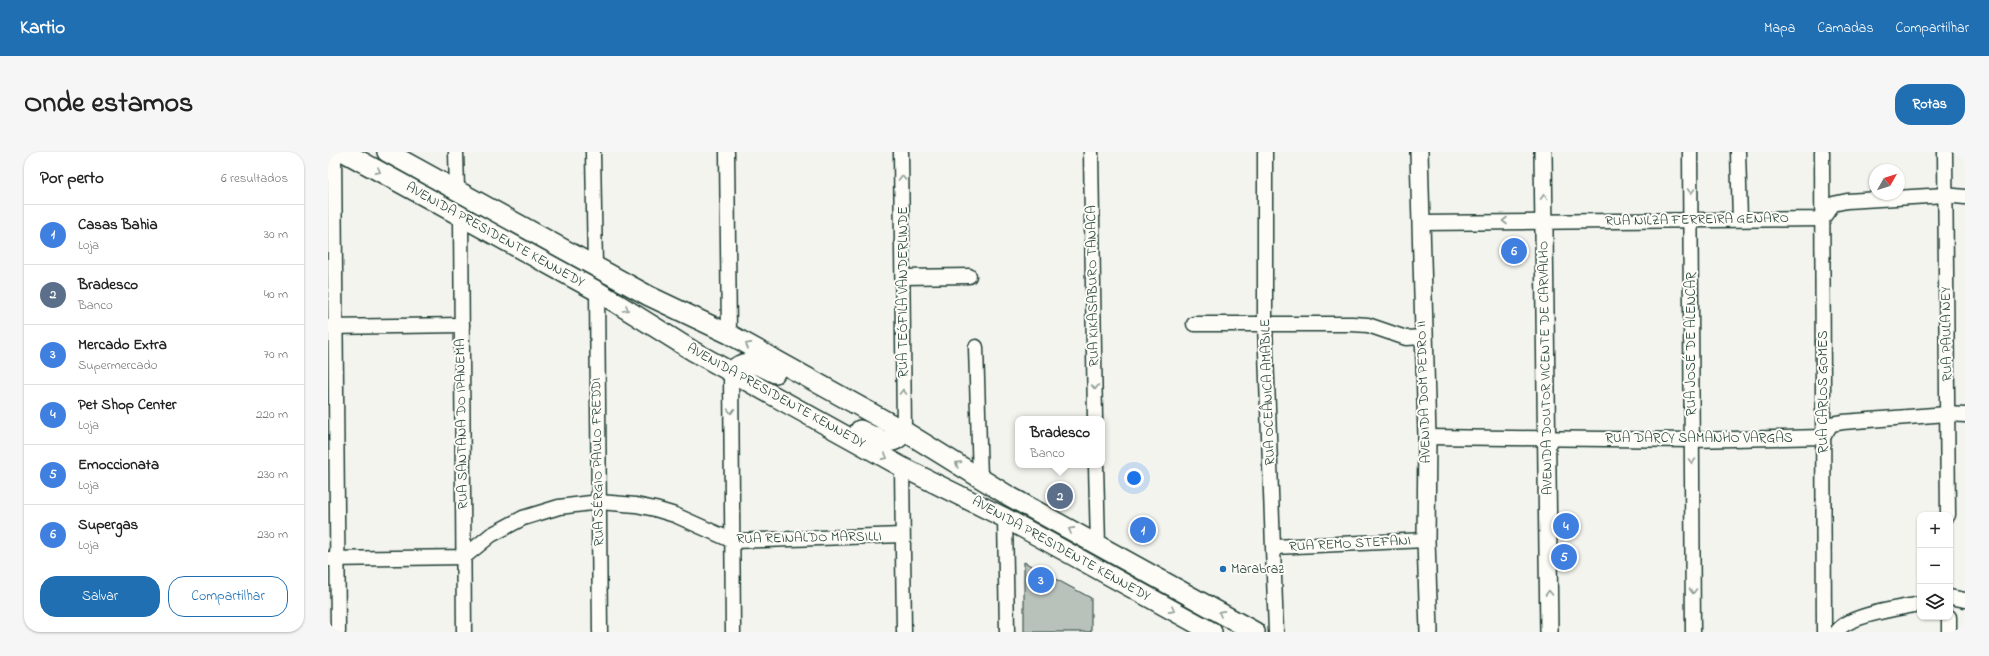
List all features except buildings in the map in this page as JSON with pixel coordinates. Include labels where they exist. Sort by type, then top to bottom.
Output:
[{"type":"main road","name":"AVENIDA PRESIDENTE KENNEDY","points":[[344,152],[597,291],[731,372],[902,467],[1006,518],[1212,632]]},
{"type":"main road","name":"AVENIDA PRESIDENTE KENNEDY","points":[[387,152],[648,296],[729,334],[904,431],[980,478],[1255,632]]},
{"type":"main road","points":[[731,372],[740,365],[750,362],[801,386],[838,395]]},
{"type":"main road","points":[[818,420],[831,416],[886,442],[897,440],[904,431]]},
{"type":"street","points":[[334,152],[332,327],[333,559],[338,632]]},
{"type":"street","points":[[456,152],[456,190]]},
{"type":"street","points":[[593,152],[595,267]]},
{"type":"street","points":[[727,152],[729,334]]},
{"type":"street","name":"RUA TEÓFILA VANDERLINDE","points":[[901,152],[904,431]]},
{"type":"street","name":"RUA KIKASABURO TANACA","points":[[1091,152],[1095,416]]},
{"type":"street","name":"RUA OCEÂNICA AMABILE","points":[[1265,152],[1265,324],[1276,632]]},
{"type":"street","name":"AVENIDA DOM PEDRO II","points":[[1419,152],[1427,438],[1426,540],[1430,632]]},
{"type":"street","name":"AVENIDA DOUTOR VICENTE DE CARVALHO","points":[[1543,152],[1549,632]]},
{"type":"street","name":"RUA JOSÉ DE ALENCAR","points":[[1690,152],[1693,632]]},
{"type":"street","points":[[1738,152],[1740,220]]},
{"type":"street","name":"RUA CARLOS GOMES","points":[[1822,152],[1824,632]]},
{"type":"street","name":"RUA PAULA NEY","points":[[1945,152],[1948,512]]},
{"type":"street","points":[[1822,219],[1833,204],[1848,201],[1945,195],[1965,197]]},
{"type":"street","name":"RUA SANTANA DO IPANEMA","points":[[461,217],[464,632]]},
{"type":"street","name":"RUA NILZA FERREIRA GENARO","points":[[1420,223],[1822,219]]},
{"type":"street","points":[[902,277],[970,276]]},
{"type":"street","name":"RUA SÉRGIO PAULO FREDDI","points":[[597,291],[600,632]]},
{"type":"street","points":[[1194,324],[1368,325],[1406,338],[1423,337]]},
{"type":"street","points":[[332,327],[462,325]]},
{"type":"street","points":[[976,347],[980,478]]},
{"type":"street","points":[[731,372],[734,632]]},
{"type":"street","points":[[1823,437],[1831,424],[1947,414],[1965,415]]},
{"type":"street","name":"RUA DARCY SAMANHO VARGAS","points":[[1427,438],[1692,440],[1823,437]]},
{"type":"street","points":[[902,467],[904,632]]},
{"type":"street","points":[[1096,468],[1098,545]]},
{"type":"street","name":"RUA REINALDO MARSILLI","points":[[464,557],[491,535],[524,518],[559,507],[599,502],[636,505],[656,509],[675,515],[733,541],[902,535]]},
{"type":"street","points":[[1006,518],[1007,632]]},
{"type":"street","name":"RUA REMO STEFANI","points":[[1274,547],[1426,540]]},
{"type":"street","points":[[333,559],[464,557]]},
{"type":"street","points":[[1953,598],[1965,600]]},
{"type":"street","points":[[1836,632],[1839,628],[1854,619],[1917,605]]},
{"type":"street","points":[[1949,620],[1949,632]]},
{"type":"place","name":"Supergas","points":[[1514,251]]},
{"type":"place","name":"Bradesco","points":[[1060,496]]},
{"type":"place","name":"Pet Shop Center","points":[[1566,526]]},
{"type":"place","name":"Casas Bahia","points":[[1143,530]]},
{"type":"place","name":"Emoccionata","points":[[1564,557]]},
{"type":"place","name":"Marabraz","points":[[1223,569]]},
{"type":"place","name":"Mercado Extra","points":[[1041,580]]}]
